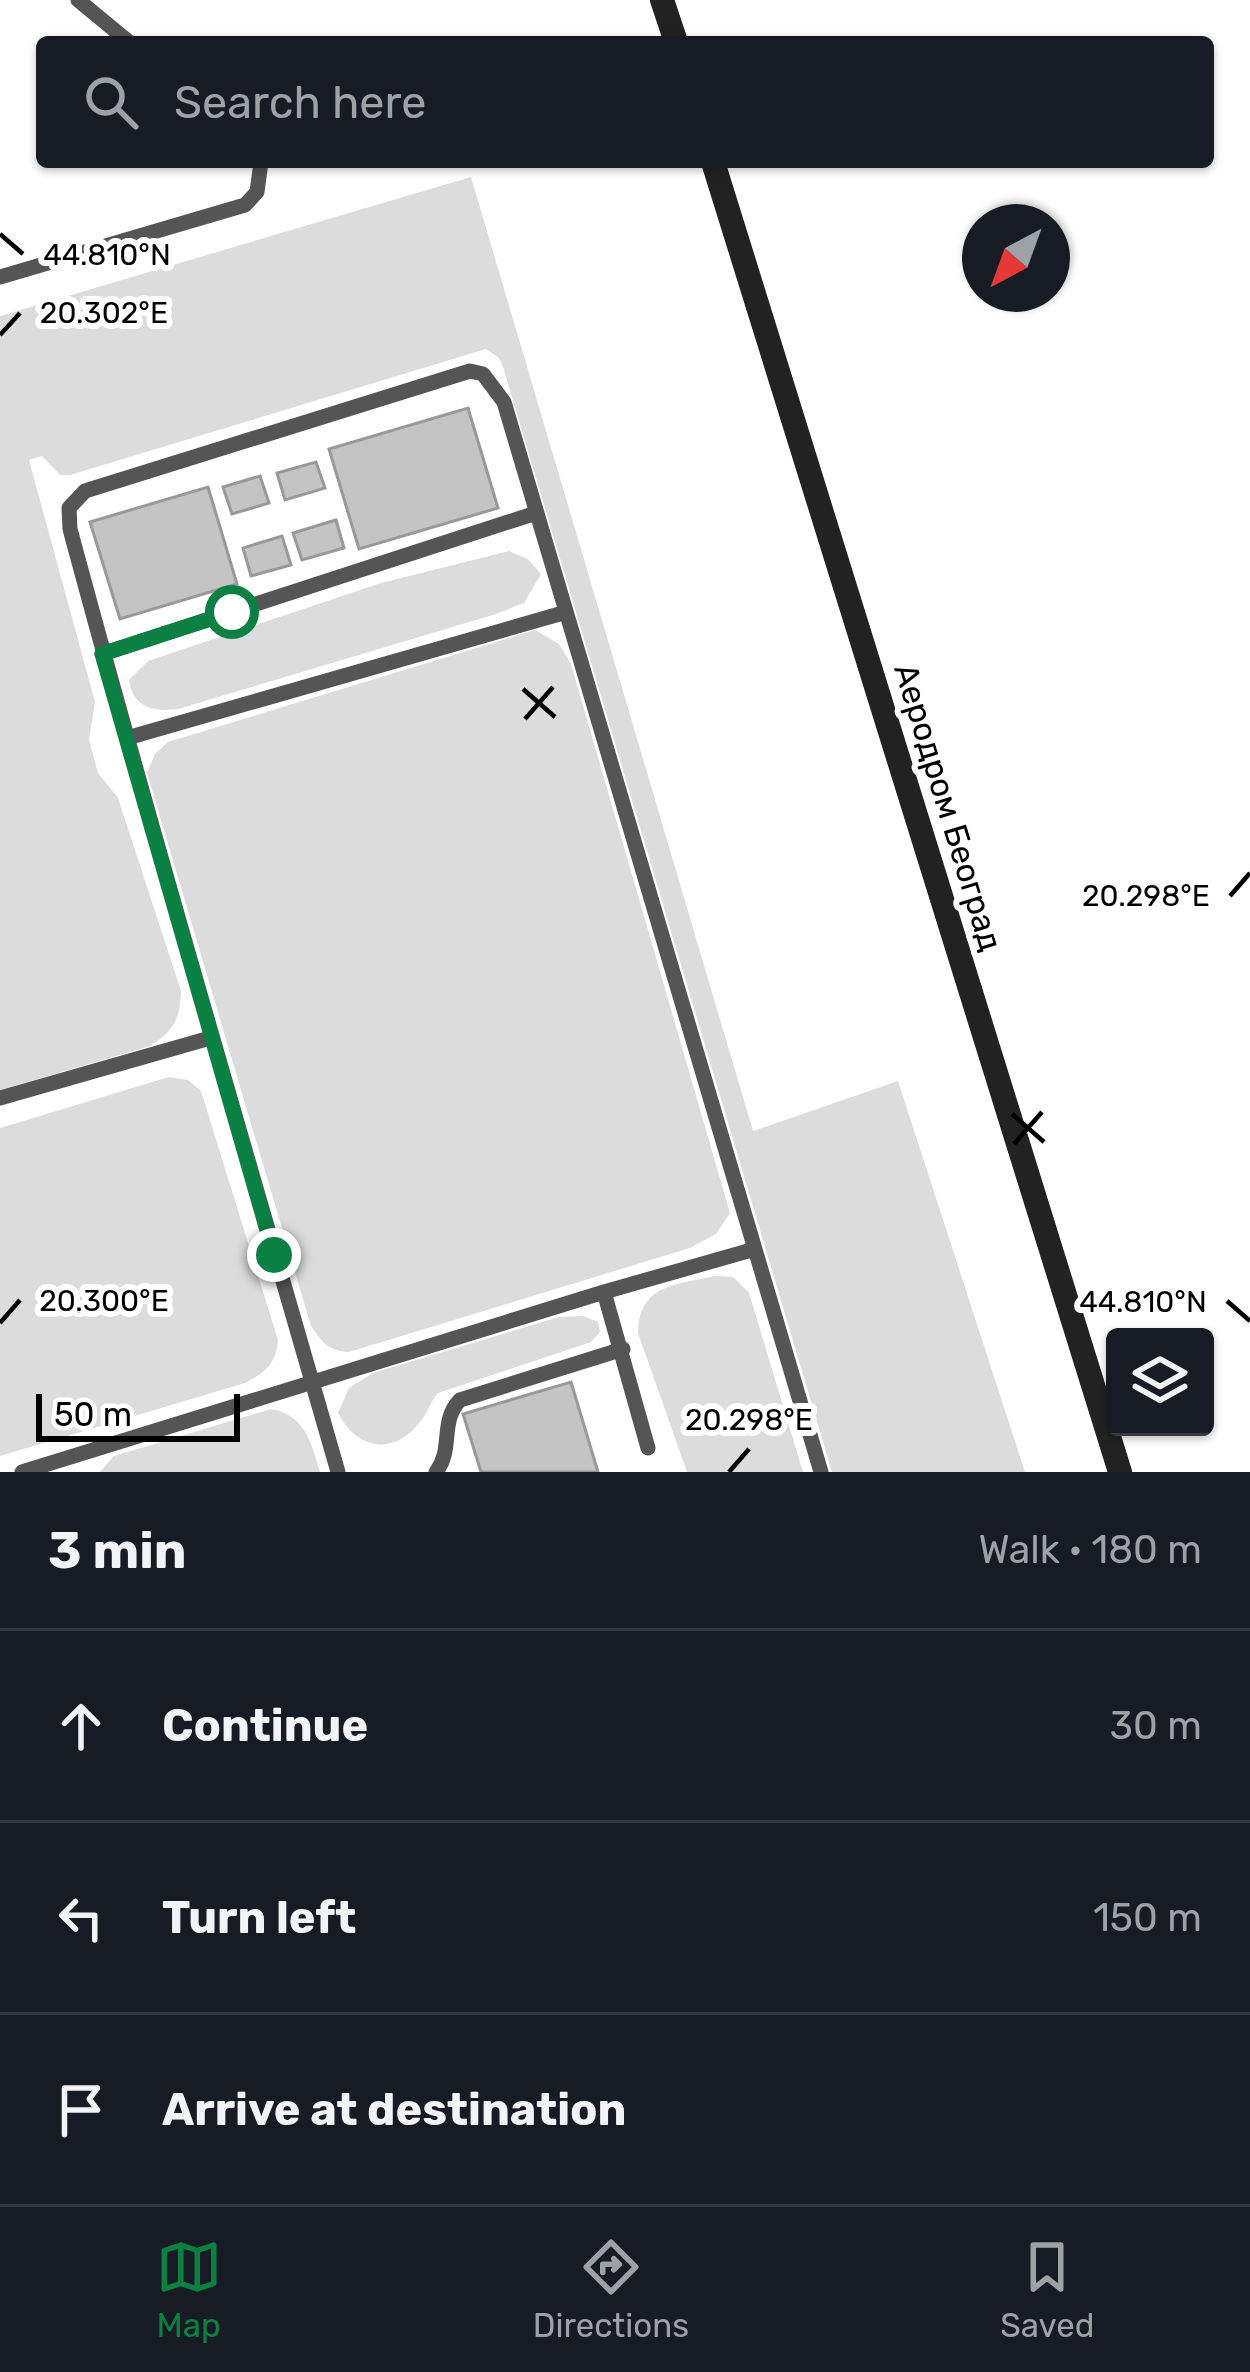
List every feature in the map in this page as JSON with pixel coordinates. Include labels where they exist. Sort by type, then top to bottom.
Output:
[{"type":"street","points":[[662,0],[674,36]]},
{"type":"street","name":"Аеродром Београд","points":[[715,168],[1120,1472]]},
{"type":"lane","points":[[78,0],[122,36]]},
{"type":"lane","points":[[0,277],[245,205],[257,192],[260,168]]},
{"type":"lane","points":[[338,1472],[102,654],[70,530],[70,508],[85,491],[470,370],[483,374],[504,402],[821,1472]]},
{"type":"lane","points":[[102,654],[536,513]]},
{"type":"lane","points":[[128,738],[563,613]]},
{"type":"lane","points":[[0,1098],[210,1039]]},
{"type":"lane","points":[[22,1472],[76,1465],[313,1384],[604,1292],[755,1250]]},
{"type":"lane","points":[[604,1292],[648,1448]]},
{"type":"lane","points":[[436,1472],[446,1456],[448,1418],[460,1400],[622,1349]]},
{"type":"shaded area","points":[[471,177],[753,1131],[898,1081],[1025,1472],[832,1472],[503,367],[486,349],[70,475],[60,475],[42,456],[29,460],[95,702],[89,740],[98,773],[118,798],[181,991],[174,1023],[150,1046],[0,1090],[0,316]]},
{"type":"shaded area","points":[[509,551],[528,559],[541,574],[524,603],[496,614],[178,709],[146,706],[131,689],[129,680],[148,661],[381,583]]},
{"type":"shaded area","points":[[535,630],[559,644],[571,664],[730,1213],[716,1234],[690,1248],[349,1352],[336,1350],[311,1326],[147,773],[155,754],[168,742]]},
{"type":"shaded area","points":[[169,1077],[188,1080],[201,1091],[278,1340],[275,1355],[264,1371],[245,1383],[0,1456],[0,1128]]},
{"type":"shaded area","points":[[715,1276],[733,1277],[749,1293],[803,1472],[687,1472],[638,1333],[640,1317],[645,1305],[662,1290]]},
{"type":"shaded area","points":[[583,1316],[598,1322],[600,1332],[591,1342],[438,1393],[402,1439],[367,1442],[338,1413],[349,1388],[373,1373],[559,1317]]},
{"type":"shaded area","points":[[271,1409],[299,1424],[310,1440],[320,1472],[100,1472],[114,1456]]},
{"type":"building","points":[[468,408],[498,508],[359,549],[329,449]]},
{"type":"building","points":[[316,462],[325,488],[285,500],[277,473]]},
{"type":"building","points":[[260,476],[269,503],[232,514],[223,487]]},
{"type":"building","points":[[208,487],[237,584],[120,619],[90,522]]},
{"type":"building","points":[[336,520],[344,548],[302,560],[293,533]]},
{"type":"building","points":[[282,536],[291,565],[251,576],[243,548]]},
{"type":"building","points":[[571,1382],[598,1472],[481,1472],[463,1414]]},
{"type":"route","points":[[232,612],[102,654],[274,1255]]}]
